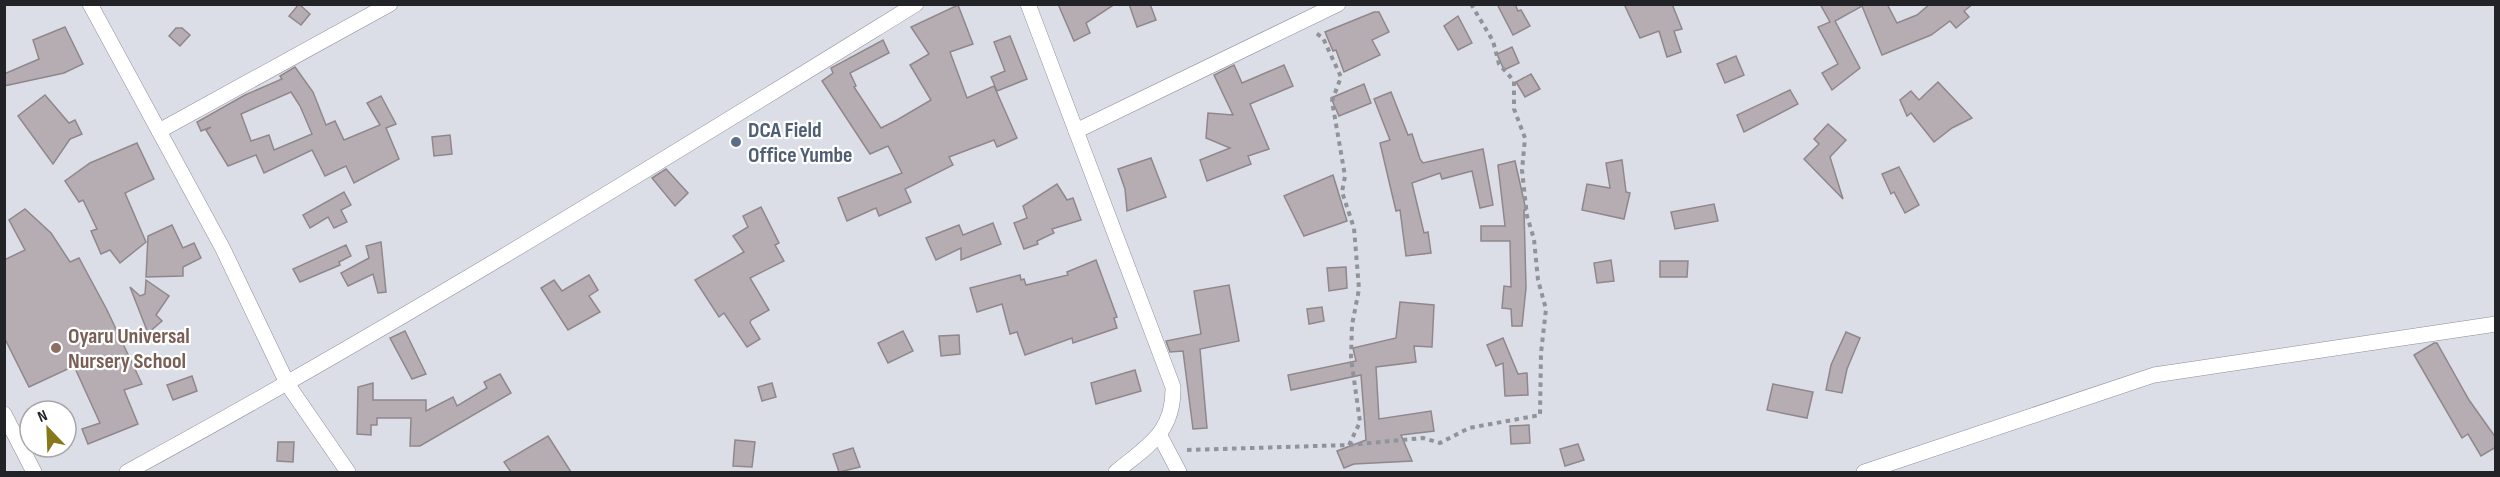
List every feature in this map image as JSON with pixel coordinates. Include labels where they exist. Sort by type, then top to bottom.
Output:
[{"type":"street","points":[[90,4],[223,249],[288,385],[348,472]]},
{"type":"street","points":[[159,131],[390,4]]},
{"type":"street","points":[[127,472],[288,385],[585,208],[916,4]]},
{"type":"street","points":[[1028,4],[1173,387],[1173,409],[1160,436],[1116,472]]},
{"type":"street","points":[[1076,130],[1338,4]]},
{"type":"street","points":[[1864,472],[2154,375],[2496,324]]},
{"type":"street","points":[[4,414],[34,472]]},
{"type":"street","points":[[1160,436],[1179,472]]},
{"type":"path","points":[[1160,436],[1191,452],[1350,445],[1423,438],[1440,442],[1469,428],[1540,415],[1541,353],[1546,309],[1538,280],[1534,239],[1527,216],[1522,170],[1525,138],[1514,109],[1514,81],[1499,64],[1493,40],[1472,4]]},
{"type":"path","points":[[1302,23],[1323,38],[1341,77],[1332,101],[1345,176],[1341,192],[1354,228],[1359,289],[1352,325],[1352,358],[1360,422],[1350,445]]},
{"type":"building","points":[[299,4],[310,14],[301,25],[289,16]]},
{"type":"building","points":[[1058,4],[1115,4],[1086,23],[1090,33],[1074,41]]},
{"type":"building","points":[[1129,4],[1150,4],[1156,20],[1137,27]]},
{"type":"building","points":[[1497,4],[1515,4],[1530,26],[1513,35]]},
{"type":"building","points":[[1624,4],[1672,4],[1682,29],[1674,31],[1681,52],[1667,57],[1659,31],[1640,38]]},
{"type":"building","points":[[1820,4],[1887,4],[1897,23],[1917,15],[1930,4],[1973,4],[1964,11],[1969,17],[1956,28],[1950,21],[1931,35],[1882,55],[1862,6],[1835,21],[1860,68],[1832,90],[1822,73],[1838,64],[1818,27],[1830,22]]},
{"type":"building","points":[[958,5],[973,44],[950,52],[967,98],[994,86],[1017,138],[997,147],[994,140],[949,157],[953,165],[905,189],[911,202],[879,216],[876,208],[847,221],[838,198],[902,173],[888,146],[870,154],[822,81],[833,73],[831,68],[883,40],[889,53],[850,73],[856,86],[854,87],[881,128],[897,120],[931,100],[910,65],[929,54],[911,27]]},
{"type":"building","points":[[1379,12],[1389,32],[1372,40],[1380,55],[1344,72],[1336,50],[1333,51],[1325,32]]},
{"type":"building","points":[[1458,16],[1472,43],[1458,50],[1444,26]]},
{"type":"building","points":[[65,27],[83,64],[64,73],[4,86],[4,74],[39,59],[33,40]]},
{"type":"building","points":[[176,28],[182,28],[190,35],[180,46],[169,36]]},
{"type":"building","points":[[1010,36],[1027,79],[997,91],[991,77],[1005,71],[994,42]]},
{"type":"building","points":[[1512,47],[1519,63],[1504,70],[1497,54]]},
{"type":"building","points":[[1736,56],[1744,75],[1725,83],[1717,64]]},
{"type":"building","points":[[1234,65],[1242,83],[1284,65],[1293,86],[1250,104],[1269,149],[1248,156],[1251,164],[1207,181],[1200,160],[1230,148],[1206,138],[1208,113],[1233,115],[1214,75]]},
{"type":"building","points":[[295,67],[313,92],[326,125],[335,121],[344,140],[380,125],[367,103],[381,96],[396,124],[386,128],[399,159],[354,183],[346,166],[325,176],[312,150],[264,173],[256,155],[228,166],[206,130],[211,127],[201,131],[197,122],[245,95],[282,79],[280,76]],"holes":[[[291,92],[312,134],[274,150],[269,135],[251,141],[241,114]]]},
{"type":"building","points":[[1531,74],[1540,89],[1525,97],[1516,82]]},
{"type":"building","points":[[1938,82],[1972,118],[1952,128],[1934,142],[1911,113],[1907,116],[1900,100],[1911,91],[1919,100]]},
{"type":"building","points":[[1364,84],[1371,103],[1339,116],[1331,98]]},
{"type":"building","points":[[1790,90],[1798,104],[1744,132],[1737,115]]},
{"type":"building","points":[[1391,92],[1408,135],[1412,134],[1423,163],[1483,149],[1493,205],[1480,208],[1472,171],[1442,179],[1440,173],[1412,183],[1424,233],[1428,232],[1431,253],[1406,256],[1400,210],[1396,211],[1380,143],[1390,140],[1374,99]]},
{"type":"building","points":[[45,95],[69,123],[75,120],[82,134],[70,139],[53,164],[18,116]]},
{"type":"building","points":[[1828,124],[1846,140],[1830,157],[1843,199],[1804,159],[1819,144],[1814,139]]},
{"type":"building","points":[[450,135],[452,154],[434,156],[432,137]]},
{"type":"building","points":[[137,143],[154,179],[125,193],[146,242],[120,263],[110,250],[101,254],[91,231],[97,229],[83,200],[79,202],[65,181],[90,163]]},
{"type":"building","points":[[1151,158],[1166,197],[1127,211],[1125,189],[1118,169]]},
{"type":"building","points":[[1622,160],[1626,192],[1630,193],[1624,219],[1582,210],[1587,184],[1610,188],[1606,163]]},
{"type":"building","points":[[1515,161],[1526,210],[1524,210],[1526,288],[1522,326],[1512,326],[1511,309],[1502,308],[1504,286],[1511,287],[1510,241],[1481,241],[1481,226],[1505,226],[1498,165]]},
{"type":"building","points":[[1899,167],[1919,205],[1905,213],[1894,192],[1891,194],[1882,174]]},
{"type":"building","points":[[666,169],[688,193],[675,206],[652,178]]},
{"type":"building","points":[[1333,175],[1347,221],[1304,236],[1284,196]]},
{"type":"building","points":[[1057,184],[1067,200],[1073,198],[1081,220],[1052,229],[1054,233],[1037,241],[1038,244],[1024,249],[1014,223],[1027,218],[1023,206]]},
{"type":"building","points":[[344,192],[351,205],[341,210],[347,222],[334,228],[328,217],[310,228],[303,215]]},
{"type":"building","points":[[1714,204],[1718,221],[1675,229],[1671,212]]},
{"type":"building","points":[[761,207],[779,243],[775,245],[784,261],[750,278],[769,310],[751,320],[750,323],[760,339],[747,347],[724,313],[719,317],[695,280],[744,252],[733,236],[748,227],[743,216]]},
{"type":"building","points":[[25,209],[51,233],[70,262],[79,258],[142,384],[124,390],[138,424],[88,444],[82,429],[100,423],[74,366],[29,387],[4,337],[4,260],[25,250],[9,220]]},
{"type":"building","points":[[993,223],[1001,244],[961,260],[961,248],[936,260],[926,238],[959,225],[963,235]]},
{"type":"building","points":[[172,225],[183,248],[194,243],[201,258],[183,267],[183,276],[146,277],[148,236]]},
{"type":"building","points":[[381,242],[386,292],[378,293],[373,274],[348,286],[341,273],[369,258],[366,246]]},
{"type":"building","points":[[346,245],[351,256],[339,262],[340,265],[300,282],[293,269]]},
{"type":"building","points":[[1096,260],[1117,317],[1114,318],[1117,328],[1073,343],[1072,338],[1025,355],[1017,332],[1010,334],[1002,304],[977,312],[970,288],[1020,275],[1026,285],[1068,275],[1067,272]]},
{"type":"building","points":[[1611,260],[1614,281],[1597,283],[1594,263]]},
{"type":"building","points":[[1660,261],[1688,261],[1687,277],[1660,277]]},
{"type":"building","points":[[1346,267],[1347,288],[1329,291],[1327,268]]},
{"type":"building","points":[[589,275],[598,290],[589,296],[600,312],[568,330],[541,288],[554,280],[562,291]]},
{"type":"building","points":[[146,280],[169,296],[156,315],[162,321],[148,333],[130,287],[140,296],[145,294]]},
{"type":"building","points":[[1229,285],[1239,341],[1200,349],[1207,428],[1193,429],[1183,351],[1170,352],[1166,341],[1201,334],[1194,291]]},
{"type":"building","points":[[1400,302],[1434,305],[1432,347],[1414,346],[1416,362],[1376,367],[1379,419],[1431,411],[1434,431],[1401,435],[1412,461],[1354,464],[1344,468],[1337,451],[1366,440],[1361,375],[1291,390],[1288,375],[1356,361],[1353,348],[1396,338]]},
{"type":"building","points":[[1322,307],[1324,321],[1309,324],[1307,309]]},
{"type":"building","points":[[405,331],[426,374],[412,379],[390,338]]},
{"type":"building","points":[[903,331],[913,351],[888,363],[878,343]]},
{"type":"building","points":[[1846,332],[1860,338],[1847,369],[1842,393],[1826,390],[1831,365]]},
{"type":"building","points":[[959,335],[960,354],[941,356],[939,336]]},
{"type":"building","points":[[1503,338],[1518,374],[1527,373],[1528,395],[1505,396],[1503,363],[1496,366],[1487,345]]},
{"type":"building","points":[[2437,343],[2469,400],[2496,438],[2496,447],[2481,456],[2468,434],[2462,438],[2414,355]]},
{"type":"building","points":[[1135,370],[1141,391],[1096,404],[1091,383]]},
{"type":"building","points":[[500,374],[511,393],[420,446],[410,446],[411,418],[377,418],[377,425],[371,425],[371,435],[357,434],[358,387],[373,383],[373,400],[426,400],[426,411],[453,397],[457,406],[487,388],[484,382]]},
{"type":"building","points":[[192,376],[197,391],[173,400],[167,385]]},
{"type":"building","points":[[772,383],[776,397],[762,401],[758,387]]},
{"type":"building","points":[[1773,384],[1813,392],[1807,418],[1767,410]]},
{"type":"building","points":[[1529,425],[1530,443],[1511,444],[1510,426]]},
{"type":"building","points":[[548,436],[571,472],[511,472],[504,462]]},
{"type":"building","points":[[735,440],[755,442],[752,467],[733,466]]},
{"type":"building","points":[[278,442],[294,442],[293,462],[277,461]]},
{"type":"building","points":[[1578,444],[1584,460],[1565,466],[1560,449]]},
{"type":"building","points":[[853,448],[860,467],[839,472],[833,454]]},
{"type":"place","name":"DCA Field Office Yumbe","points":[[736,142]]},
{"type":"place","name":"Oyaru Universal Nursery School","points":[[56,348]]}]
